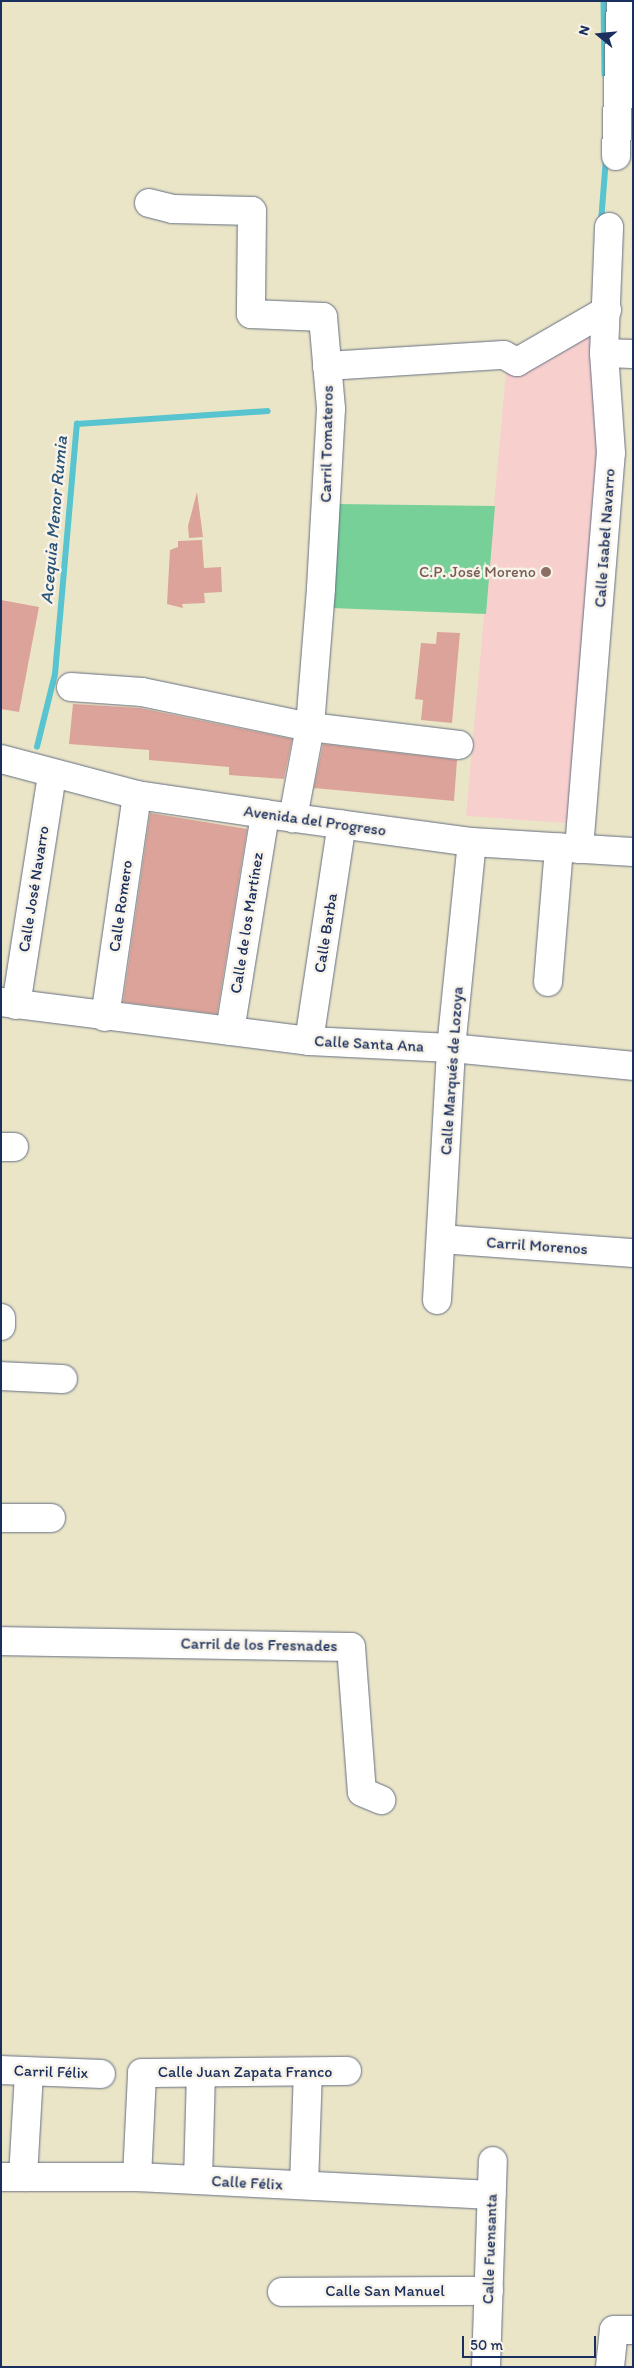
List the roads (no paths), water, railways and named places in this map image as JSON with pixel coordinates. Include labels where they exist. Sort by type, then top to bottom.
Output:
[{"type":"street","points":[[616,156],[626,105],[625,16]]},
{"type":"street","name":"Carril Tomateros","points":[[149,203],[173,209],[252,211],[251,314],[323,317],[331,409],[310,727],[294,818]]},
{"type":"street","name":"Calle Isabel Navarro","points":[[548,982],[569,848],[611,452],[604,353],[609,227]]},
{"type":"street","points":[[327,366],[504,355],[518,362],[607,310]]},
{"type":"street","points":[[604,353],[633,354]]},
{"type":"street","points":[[71,687],[142,692],[310,727],[459,746]]},
{"type":"street","name":"Avenida del Progreso","points":[[1,759],[137,795],[265,814],[472,842],[633,852]]},
{"type":"street","name":"Calle José Navarro","points":[[9,1003],[52,774]]},
{"type":"street","name":"Calle Romero","points":[[105,1016],[137,795]]},
{"type":"street","name":"Calle de los Martínez","points":[[230,1031],[265,814]]},
{"type":"street","name":"Calle Barba","points":[[309,1041],[342,824]]},
{"type":"street","name":"Calle Marqués de Lozoya","points":[[437,1300],[451,1048],[472,842]]},
{"type":"street","name":"Calle Santa Ana","points":[[9,1003],[309,1041],[451,1048],[633,1066]]},
{"type":"street","name":"Carril Morenos","points":[[441,1239],[633,1253]]},
{"type":"street","points":[[1,1318],[1,1326]]},
{"type":"street","points":[[1,1376],[62,1379]]},
{"type":"street","points":[[1,1518],[51,1518]]},
{"type":"street","name":"Carril de los Fresnades","points":[[1,1640],[351,1647],[362,1792],[381,1800]]},
{"type":"street","name":"Carril Félix","points":[[1,2070],[101,2074]]},
{"type":"street","points":[[12,2177],[29,2072]]},
{"type":"street","points":[[304,2185],[308,2072]]},
{"type":"street","name":"Calle Juan Zapata Franco","points":[[138,2177],[142,2073],[347,2072]]},
{"type":"street","points":[[198,2180],[201,2073]]},
{"type":"street","name":"Calle Fuensanta","points":[[486,2367],[493,2161]]},
{"type":"street","name":"Calle Félix","points":[[12,2177],[138,2177],[492,2195]]},
{"type":"street","name":"Calle San Manuel","points":[[282,2292],[489,2291]]},
{"type":"street","points":[[610,2367],[623,2330]]},
{"type":"waterway","name":"Acequia Menor Rumia","points":[[604,1],[605,74]]},
{"type":"waterway","name":"Acequia Menor Rumia","points":[[601,222],[606,159]]},
{"type":"waterway","name":"Acequia Menor Rumia","points":[[37,747],[55,674],[77,424],[268,411]]},
{"type":"place","name":"C.P. José Moreno","points":[[546,572]]}]
